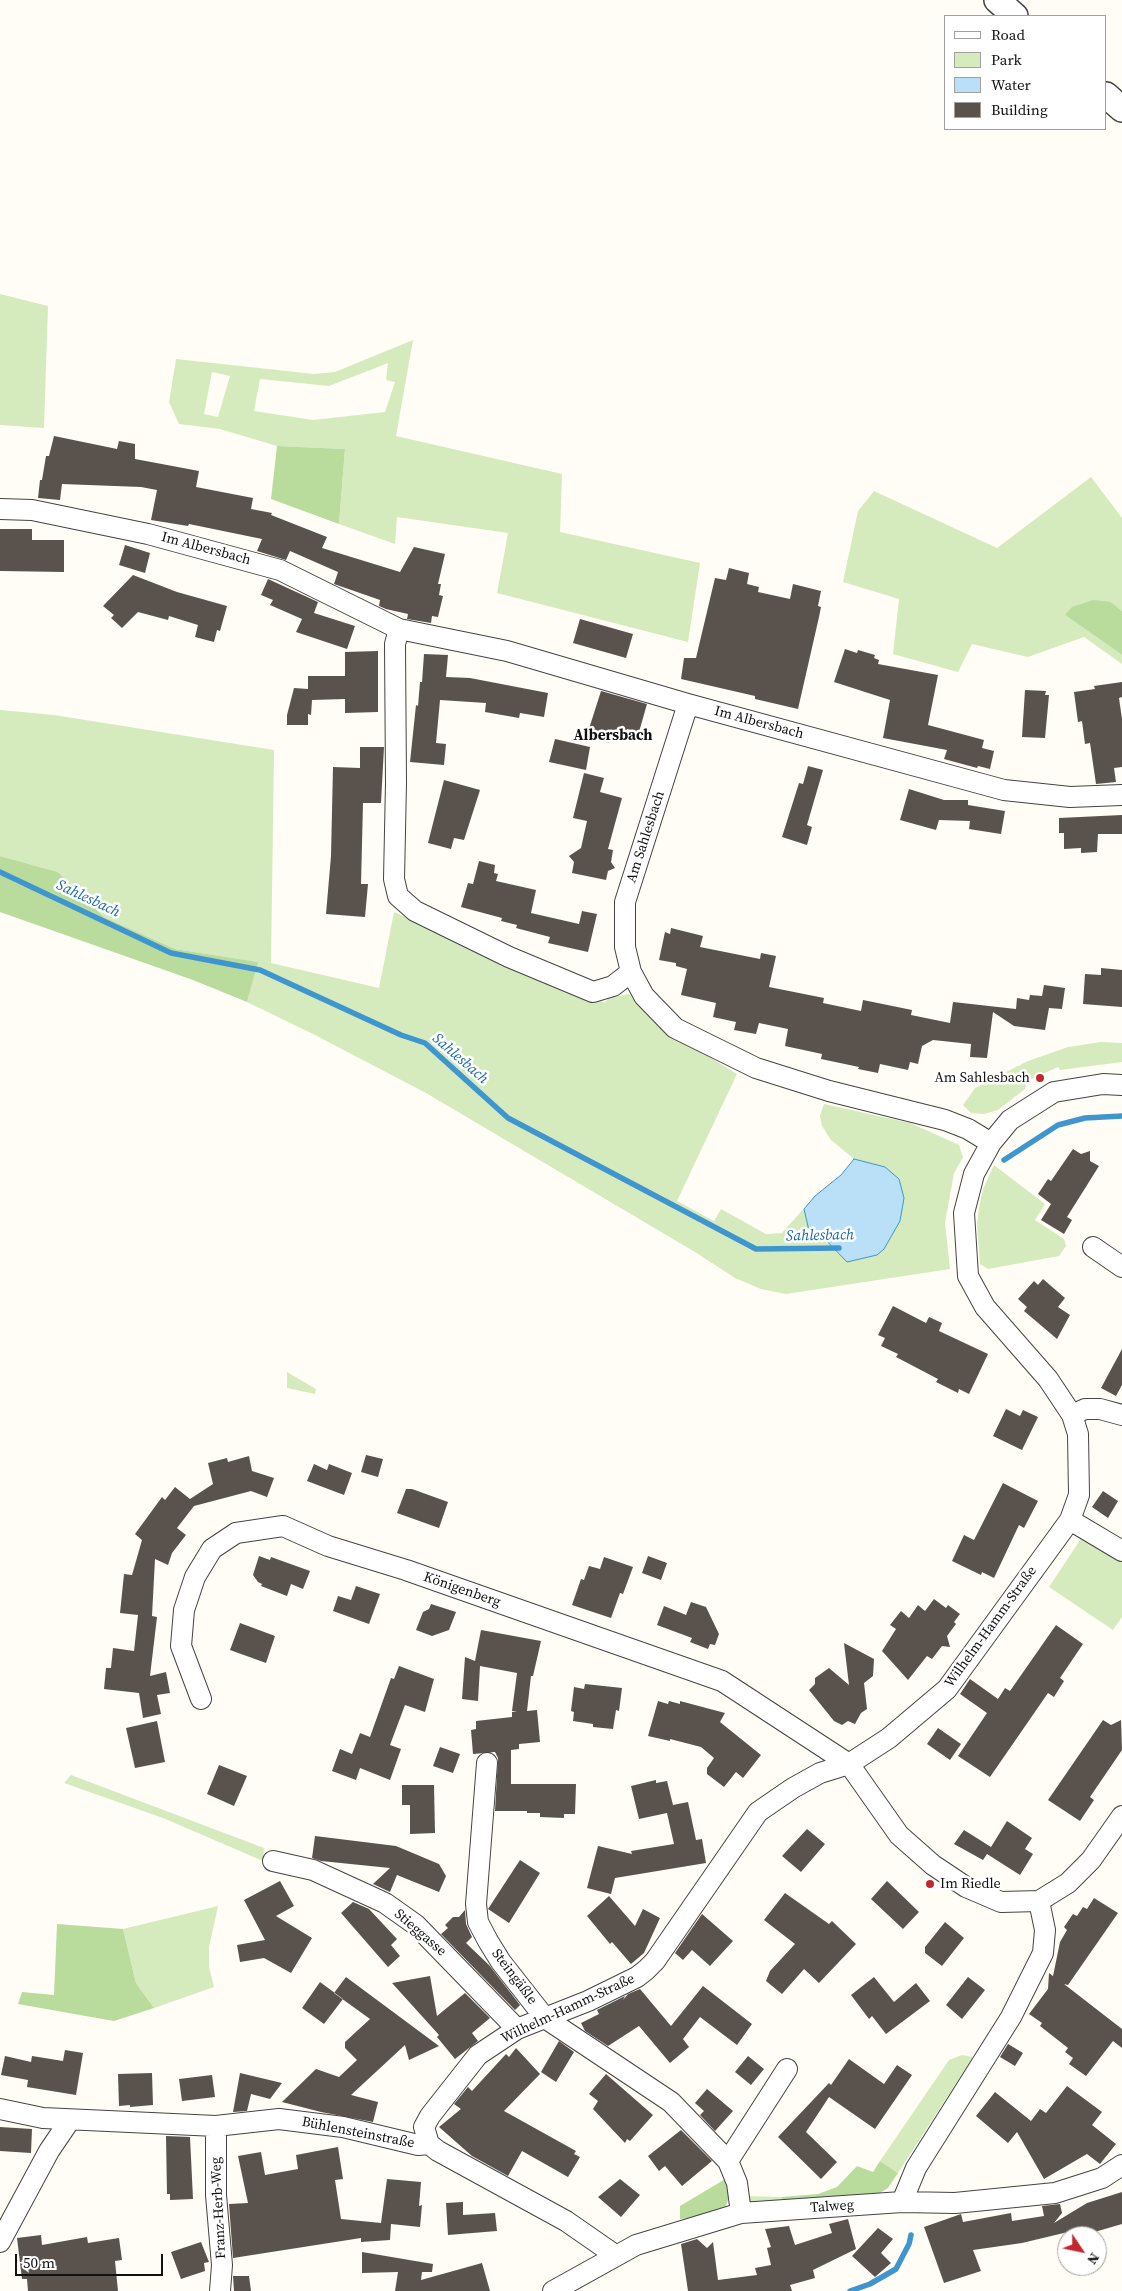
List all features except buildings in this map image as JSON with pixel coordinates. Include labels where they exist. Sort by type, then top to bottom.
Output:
[{"type":"street","points":[[997,0],[1014,15]]},
{"type":"street","points":[[1107,96],[1122,109]]},
{"type":"street","name":"Im Albersbach","points":[[0,509],[32,510],[148,534],[280,570],[399,629],[507,651],[688,704],[1004,790],[1070,797],[1122,795]]},
{"type":"street","points":[[399,629],[395,644],[396,783],[394,879],[398,896],[415,911],[509,957],[593,992],[612,986],[631,972]]},
{"type":"street","name":"Am Sahlesbach","points":[[688,704],[625,902],[625,947],[631,972],[644,996],[676,1028],[756,1068],[829,1091],[945,1120],[968,1129],[991,1143]]},
{"type":"street","name":"Wilhelm-Hamm-Straße","points":[[429,2144],[424,2127],[430,2116],[478,2055],[517,2029],[588,2001],[637,1977],[646,1970],[656,1961],[758,1812],[769,1803],[820,1773],[849,1764],[889,1738],[947,1689],[1070,1520],[1079,1495],[1078,1434],[1072,1415],[1048,1379],[985,1307],[968,1276],[964,1213],[974,1174],[991,1143],[1010,1120],[1054,1092],[1103,1084],[1122,1085]]},
{"type":"street","points":[[1093,1247],[1122,1267]]},
{"type":"street","points":[[1072,1415],[1085,1409],[1100,1409],[1122,1415]]},
{"type":"street","points":[[1070,1520],[1122,1551]]},
{"type":"street","name":"Königenberg","points":[[201,1699],[181,1646],[184,1610],[195,1577],[212,1549],[236,1532],[283,1526],[328,1546],[406,1570],[722,1681],[849,1764]]},
{"type":"street","name":"Steingäßle","points":[[487,1763],[476,1894],[478,1922],[501,1962],[546,2018],[671,2102],[728,2161],[736,2183],[741,2213]]},
{"type":"street","points":[[849,1764],[899,1835],[932,1865],[966,1887],[1001,1902],[1039,1901],[1068,1883],[1092,1860],[1122,1816]]},
{"type":"street","name":"Stieggasse","points":[[273,1861],[313,1870],[385,1903],[416,1925],[517,2029]]},
{"type":"street","points":[[902,2202],[916,2168],[1011,2017],[1043,1953],[1045,1930],[1039,1901]]},
{"type":"street","points":[[728,2161],[787,2069]]},
{"type":"street","name":"Bühlensteinstraße","points":[[0,2108],[43,2118],[216,2126],[279,2119],[343,2127],[418,2145],[429,2144],[438,2151],[566,2221],[615,2255]]},
{"type":"street","points":[[0,2242],[50,2151],[70,2120]]},
{"type":"street","name":"Franz-Herb-Weg","points":[[216,2126],[216,2195],[222,2265],[220,2291]]},
{"type":"street","name":"Talweg","points":[[553,2291],[636,2245],[741,2213],[902,2202],[955,2203],[1055,2193],[1102,2178],[1122,2165]]},
{"type":"green space","points":[[0,294],[48,306],[44,428],[0,425]]},
{"type":"green space","points":[[413,340],[396,436],[562,474],[560,532],[700,563],[688,642],[497,593],[508,533],[397,517],[395,544],[339,524],[345,449],[277,446],[220,429],[179,424],[169,402],[176,359],[314,374],[335,372]],"holes":[[[388,363],[386,380],[395,382],[385,412],[313,420],[254,411],[260,379],[329,386]],[[212,372],[230,376],[218,417],[204,414]]]},
{"type":"green space","points":[[277,446],[345,449],[339,524],[271,499]]},
{"type":"green space","points":[[1091,477],[1122,518],[1122,611],[1111,602],[1065,615],[1122,655],[1122,664],[1084,637],[1028,657],[972,644],[958,672],[893,654],[899,599],[843,582],[858,511],[874,491],[997,548]]},
{"type":"green space","points":[[1093,600],[1111,602],[1122,611],[1122,655],[1065,615],[1072,607]]},
{"type":"green space","points":[[0,710],[54,715],[274,750],[271,963],[379,988],[394,912],[605,1003],[608,998],[629,994],[659,1027],[737,1074],[677,1201],[714,1221],[721,1209],[766,1234],[782,1233],[815,1196],[841,1175],[854,1159],[831,1140],[822,1126],[820,1116],[824,1104],[910,1123],[959,1145],[963,1157],[954,1173],[945,1223],[950,1269],[786,1294],[761,1289],[735,1278],[695,1252],[426,1093],[247,1002],[257,962],[175,949],[104,917],[58,872],[0,856]]},
{"type":"green space","points":[[0,856],[58,872],[104,917],[175,949],[258,962],[247,1002],[193,980],[0,912]]},
{"type":"green space","points":[[1101,1042],[1122,1043],[1122,1062],[1060,1070],[1058,1067],[1027,1081],[1025,1089],[998,1110],[984,1114],[971,1113],[963,1105],[975,1088],[1028,1061],[1068,1047]]},
{"type":"green space","points":[[994,1165],[1045,1204],[1035,1220],[1064,1239],[1066,1246],[1059,1256],[988,1269],[980,1264],[977,1224],[979,1208],[983,1189]]},
{"type":"green space","points":[[287,1372],[316,1389],[315,1394],[287,1388]]},
{"type":"green space","points":[[1084,1534],[1122,1560],[1122,1617],[1113,1630],[1049,1587]]},
{"type":"green space","points":[[71,1775],[264,1848],[263,1861],[163,1818],[64,1783]]},
{"type":"green space","points":[[218,1906],[209,1947],[209,1967],[214,1987],[154,2008],[136,1983],[123,1929]]},
{"type":"green space","points":[[57,1924],[123,1929],[136,1983],[154,2008],[114,2021],[18,2004],[22,1992],[54,1995]]},
{"type":"green space","points":[[962,2055],[973,2057],[898,2173],[880,2161],[949,2060]]},
{"type":"green space","points":[[880,2161],[898,2173],[888,2188],[880,2193],[842,2202],[781,2207],[782,2197],[818,2194],[837,2187],[857,2166],[873,2172]]},
{"type":"green space","points":[[727,2178],[729,2197],[725,2209],[719,2215],[680,2219],[680,2206]]},
{"type":"green space","points":[[744,2196],[782,2197],[781,2207],[749,2211]]},
{"type":"water","points":[[854,1159],[885,1167],[899,1179],[904,1198],[900,1221],[884,1249],[877,1255],[847,1262],[822,1236],[810,1235],[804,1209],[815,1196],[841,1175]]},
{"type":"waterway","name":"Sahlesbach","points":[[0,872],[171,953],[260,970],[401,1035],[425,1043],[508,1118],[756,1249],[839,1248]]},
{"type":"waterway","name":"Sahlesbach","points":[[1004,1160],[1058,1125],[1085,1118],[1122,1116]]},
{"type":"waterway","points":[[850,2291],[870,2284],[896,2269],[909,2244],[911,2235]]},
{"type":"place","name":"Am Sahlesbach","points":[[1040,1078]]},
{"type":"place","name":"Im Riedle","points":[[930,1884]]},
{"type":"district","name":"Albersbach","points":[[613,736]]}]
